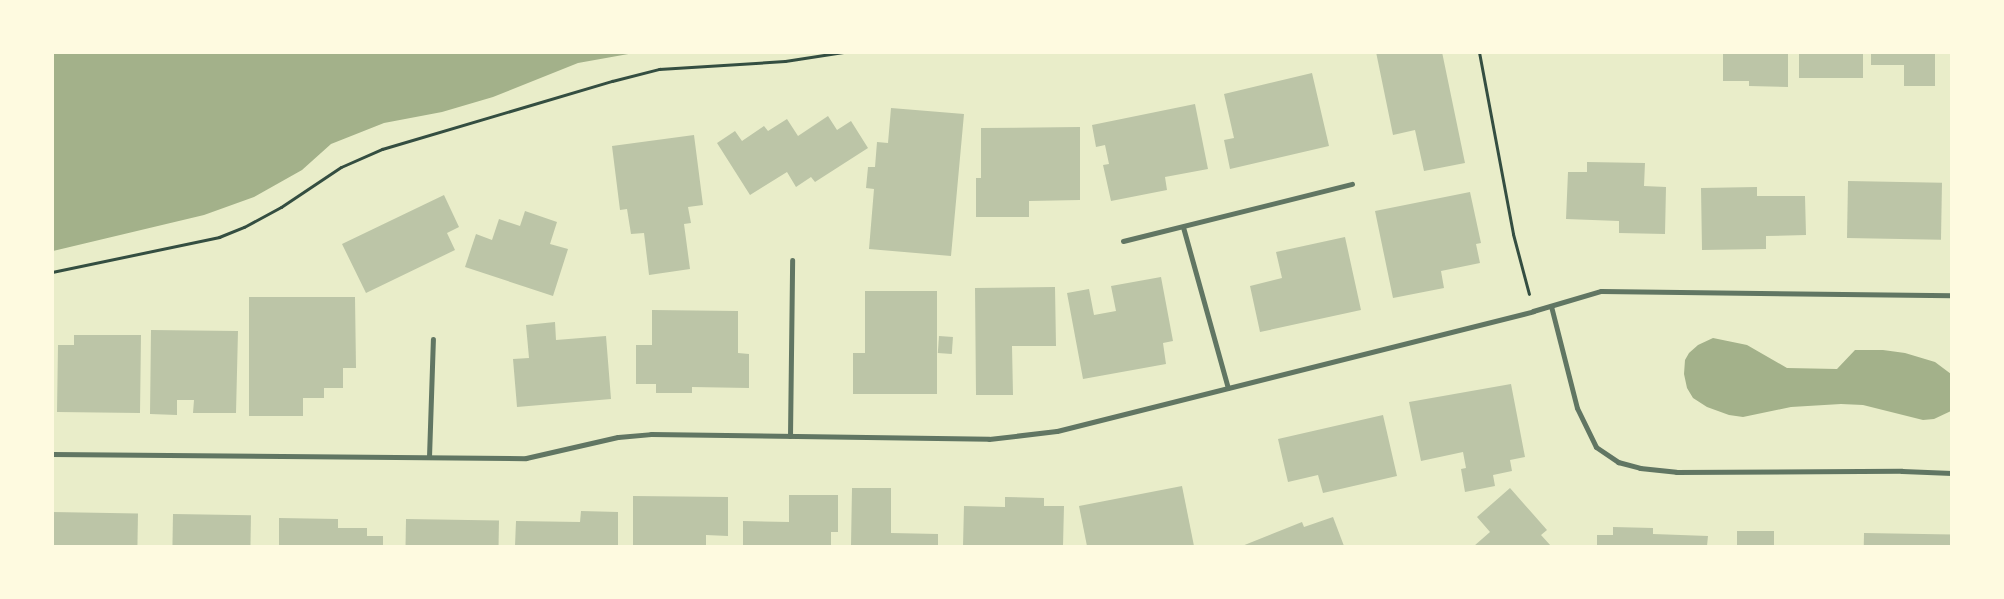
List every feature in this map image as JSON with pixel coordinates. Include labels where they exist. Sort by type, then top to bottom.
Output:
[{"type":"street","points":[[1123,241],[1352,184]]},
{"type":"street","points":[[1183,227],[1228,388]]},
{"type":"street","points":[[790,436],[792,260]]},
{"type":"street","points":[[52,454],[526,458],[618,437],[650,434],[989,439],[1030,436],[1058,431],[1533,312],[1601,292],[1952,295]]},
{"type":"street","points":[[1551,306],[1577,408],[1596,447],[1618,462],[1640,468],[1676,472],[1902,471],[1952,473]]},
{"type":"street","points":[[429,457],[432,340]]},
{"type":"path","points":[[52,272],[219,236],[244,227],[281,206],[341,167],[382,149],[612,81],[659,69],[784,61],[843,52]]},
{"type":"path","points":[[1479,52],[1513,234],[1533,312]]},
{"type":"shaded area","points":[[52,53],[634,53],[578,63],[493,97],[442,112],[384,123],[331,144],[302,170],[254,197],[204,215],[53,251]]},
{"type":"shaded area","points":[[1713,338],[1747,345],[1787,368],[1837,369],[1855,350],[1883,350],[1905,353],[1935,362],[1951,374],[1951,411],[1934,419],[1923,420],[1863,405],[1841,404],[1791,407],[1743,417],[1729,415],[1707,407],[1693,398],[1687,388],[1684,374],[1685,360],[1689,353],[1698,345]]},
{"type":"building","points":[[1376,52],[1442,52],[1465,163],[1424,171],[1415,130],[1393,135]]},
{"type":"building","points":[[1723,52],[1788,52],[1788,87],[1749,86],[1749,81],[1723,81]]},
{"type":"building","points":[[1799,52],[1863,52],[1863,78],[1799,78]]},
{"type":"building","points":[[1871,52],[1935,52],[1935,86],[1904,86],[1904,65],[1871,65]]},
{"type":"building","points":[[1312,73],[1329,146],[1230,169],[1224,140],[1234,138],[1224,94]]},
{"type":"building","points":[[1195,104],[1208,169],[1165,177],[1167,190],[1111,201],[1103,165],[1109,164],[1105,145],[1096,147],[1092,125]]},
{"type":"building","points":[[891,108],[964,114],[951,256],[869,249],[874,189],[866,188],[868,167],[875,167],[877,142],[888,143]]},
{"type":"building","points":[[828,116],[837,130],[851,121],[868,148],[815,182],[811,177],[796,187],[787,172],[750,195],[717,143],[735,131],[742,141],[764,126],[768,131],[787,119],[798,136]]},
{"type":"building","points":[[1080,127],[1080,200],[1029,201],[1029,217],[976,217],[976,178],[981,178],[981,128]]},
{"type":"building","points":[[694,135],[703,205],[688,207],[691,223],[684,224],[690,269],[649,275],[644,233],[631,234],[627,209],[620,210],[612,146]]},
{"type":"building","points":[[1587,162],[1645,163],[1644,186],[1666,187],[1665,234],[1619,233],[1619,221],[1566,219],[1568,172],[1587,172]]},
{"type":"building","points":[[1848,181],[1942,183],[1941,240],[1847,238]]},
{"type":"building","points":[[1757,187],[1757,196],[1805,196],[1806,235],[1766,236],[1766,249],[1702,250],[1701,188]]},
{"type":"building","points":[[1470,192],[1481,243],[1476,244],[1480,263],[1441,271],[1444,288],[1393,298],[1375,211]]},
{"type":"building","points":[[444,195],[459,227],[447,233],[455,250],[366,293],[342,244]]},
{"type":"building","points":[[525,211],[557,222],[550,244],[568,249],[553,296],[465,267],[476,234],[492,240],[499,219],[520,226]]},
{"type":"building","points":[[1345,237],[1361,310],[1260,332],[1250,286],[1282,278],[1276,252]]},
{"type":"building","points":[[1161,277],[1173,341],[1163,343],[1166,364],[1083,379],[1067,293],[1089,289],[1094,315],[1116,311],[1111,286]]},
{"type":"building","points":[[1055,287],[1056,346],[1012,346],[1013,395],[976,395],[975,288]]},
{"type":"building","points":[[865,291],[937,291],[937,394],[853,394],[853,353],[865,353]]},
{"type":"building","points":[[249,297],[355,297],[356,368],[343,368],[343,388],[324,388],[324,398],[303,398],[303,416],[249,416]]},
{"type":"building","points":[[652,310],[738,311],[738,353],[749,354],[749,388],[692,387],[692,393],[656,393],[656,384],[636,384],[636,345],[652,345]]},
{"type":"building","points":[[555,322],[556,340],[606,336],[611,399],[517,407],[513,359],[529,358],[526,325]]},
{"type":"building","points":[[151,330],[238,331],[236,413],[193,413],[194,400],[177,400],[177,415],[150,414]]},
{"type":"building","points":[[74,335],[141,335],[140,413],[57,412],[58,345],[74,345]]},
{"type":"building","points":[[939,336],[953,337],[952,354],[938,353]]},
{"type":"building","points":[[1511,384],[1525,457],[1510,460],[1512,471],[1493,475],[1495,486],[1465,492],[1461,469],[1466,468],[1463,452],[1421,461],[1409,402]]},
{"type":"building","points":[[1383,415],[1397,476],[1323,493],[1318,475],[1288,482],[1278,439]]},
{"type":"building","points":[[1182,486],[1194,546],[1087,546],[1079,506]]},
{"type":"building","points":[[852,488],[891,488],[891,533],[938,534],[938,546],[851,546]]},
{"type":"building","points":[[1510,488],[1547,530],[1541,535],[1551,546],[1474,546],[1490,532],[1477,517]]},
{"type":"building","points":[[789,495],[838,495],[838,532],[831,532],[831,546],[743,546],[743,521],[789,522]]},
{"type":"building","points":[[633,496],[728,497],[728,536],[706,535],[706,546],[633,546]]},
{"type":"building","points":[[1005,497],[1044,498],[1044,506],[1064,506],[1063,546],[963,546],[964,506],[1005,507]]},
{"type":"building","points":[[581,511],[618,512],[618,546],[515,546],[516,521],[580,522]]},
{"type":"building","points":[[52,512],[138,514],[137,546],[52,546]]},
{"type":"building","points":[[173,514],[251,515],[250,546],[172,546]]},
{"type":"building","points":[[1333,517],[1344,546],[1242,546],[1302,522],[1304,527]]},
{"type":"building","points":[[279,518],[338,519],[338,528],[367,528],[367,536],[383,536],[383,546],[279,546]]},
{"type":"building","points":[[406,519],[499,521],[499,546],[406,546]]},
{"type":"building","points":[[1613,527],[1653,528],[1653,534],[1708,536],[1707,546],[1597,546],[1597,535],[1613,535]]},
{"type":"building","points":[[1737,531],[1774,531],[1774,546],[1737,546]]},
{"type":"building","points":[[1864,533],[1952,535],[1952,546],[1864,546]]}]
